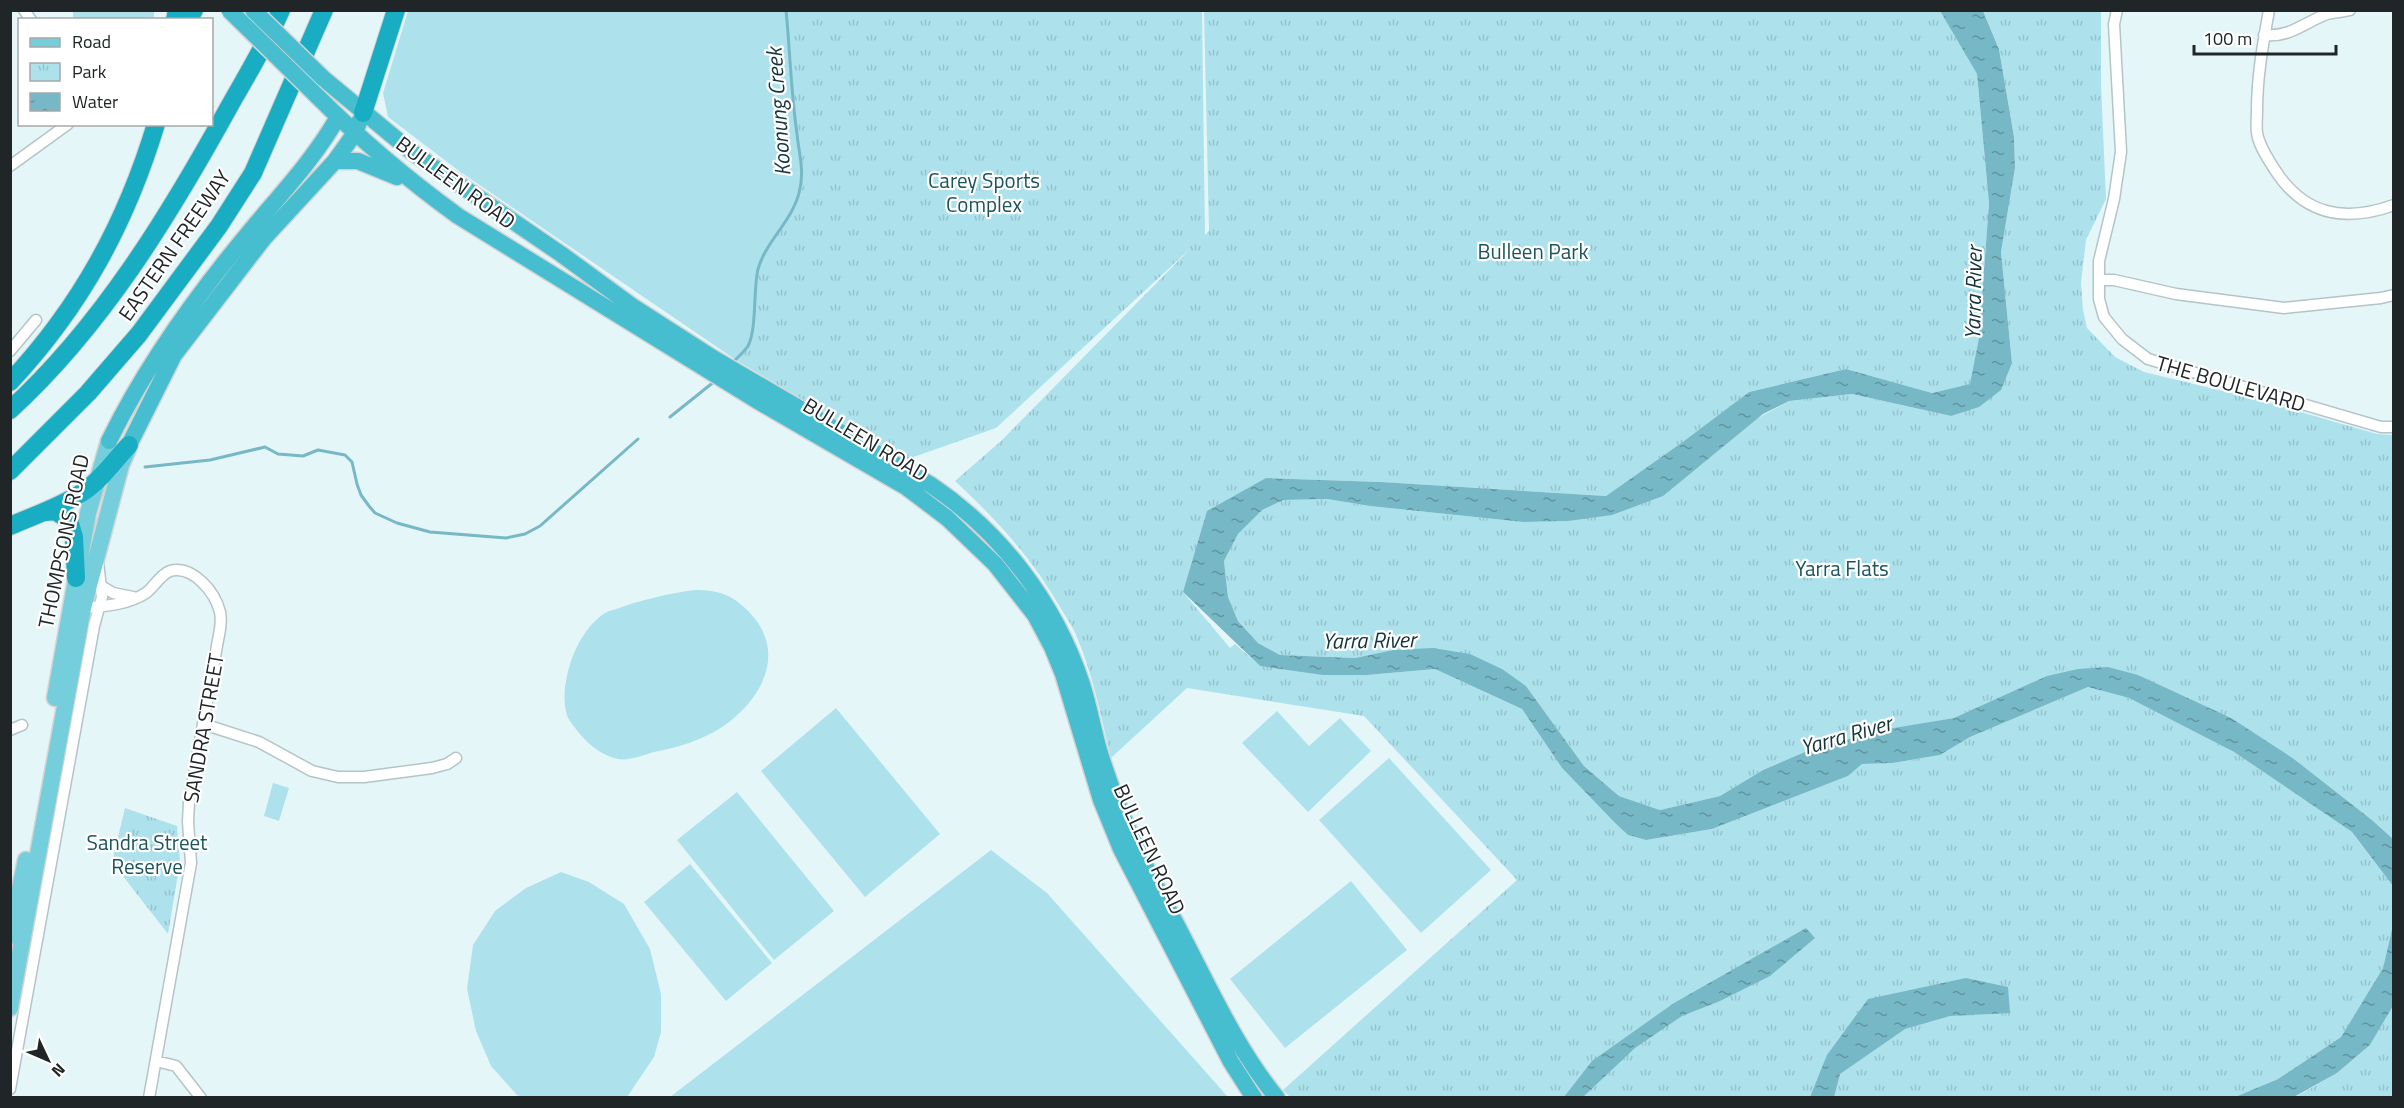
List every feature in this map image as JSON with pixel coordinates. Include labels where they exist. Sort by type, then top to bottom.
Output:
[{"type":"highway","name":"BULLEEN ROAD","points":[[229,10],[355,133],[417,186],[483,233],[760,394],[957,502],[983,525],[1028,577],[1064,640],[1082,684],[1100,753],[1133,841],[1228,1026],[1249,1062],[1276,1098]]},
{"type":"highway","name":"BULLEEN ROAD","points":[[253,10],[324,79],[363,113],[438,169],[760,394],[923,498],[996,564],[1035,615],[1064,674],[1101,800],[1121,849],[1231,1062],[1254,1098]]},
{"type":"highway","name":"EASTERN FREEWAY","points":[[10,410],[81,335],[160,227],[205,152],[281,10]]},
{"type":"highway","name":"EASTERN FREEWAY","points":[[10,471],[96,385],[161,306],[219,226],[253,172],[324,10]]},
{"type":"highway","points":[[363,113],[396,10]]},
{"type":"highway","name":"THOMPSONS ROAD","points":[[129,445],[174,355],[264,238],[335,161],[355,133],[363,113]]},
{"type":"highway","name":"THOMPSONS ROAD","points":[[109,441],[126,405],[168,338],[239,244],[299,173],[328,135],[338,117]]},
{"type":"highway","points":[[10,384],[37,353],[93,274],[118,228],[147,155],[154,126]]},
{"type":"highway","points":[[335,161],[358,161],[370,164],[417,186]]},
{"type":"highway","name":"EASTERN FREEWAY","points":[[10,384],[75,330],[112,289],[160,227]]},
{"type":"highway","points":[[10,526],[45,512],[82,492],[97,480],[129,445]]},
{"type":"highway","points":[[45,512],[55,511],[69,520],[74,537],[76,578]]},
{"type":"main road","name":"THOMPSONS ROAD","points":[[10,936],[88,513],[109,441]]},
{"type":"main road","name":"THOMPSONS ROAD","points":[[10,1008],[83,608],[121,465],[129,445]]},
{"type":"main road","points":[[76,578],[95,523],[101,514],[109,511]]},
{"type":"street","name":"THE BOULEVARD","points":[[2117,10],[2114,24],[2121,152],[2114,199],[2100,261],[2099,299],[2104,317],[2122,339],[2148,359],[2371,424],[2394,427]]},
{"type":"street","points":[[2269,10],[2257,89],[2257,133],[2266,156],[2279,177],[2303,201],[2335,214],[2373,213],[2394,205]]},
{"type":"street","points":[[2264,35],[2275,36],[2291,33],[2328,14],[2350,10]]},
{"type":"street","points":[[10,166],[65,126]]},
{"type":"street","points":[[2099,280],[2114,280],[2176,294],[2284,308],[2394,295]]},
{"type":"street","points":[[10,351],[36,320]]},
{"type":"street","name":"THOMPSONS ROAD","points":[[10,1089],[90,648],[100,606],[103,587],[97,556]]},
{"type":"street","name":"SANDRA STREET","points":[[83,608],[117,604],[137,597],[151,589],[165,574],[175,571],[195,576],[207,587],[220,613],[220,627],[188,812],[191,863],[149,1098]]},
{"type":"street","points":[[103,587],[123,596],[137,597]]},
{"type":"street","points":[[203,724],[259,742],[312,771],[338,777],[364,777],[432,768],[447,764],[456,758]]},
{"type":"street","points":[[10,730],[22,725]]},
{"type":"street","points":[[156,1061],[176,1066],[201,1098]]},
{"type":"green space","points":[[73,11],[154,11],[154,18],[73,18]]},
{"type":"green space","points":[[408,11],[786,11],[793,103],[801,163],[801,184],[791,212],[767,249],[758,269],[751,339],[747,348],[736,360],[459,171],[388,117],[383,93]]},
{"type":"green space","points":[[786,11],[1202,11],[1205,235],[1209,231],[1204,11],[1940,11],[1977,74],[1989,203],[1979,338],[1971,384],[1932,393],[1846,369],[1749,392],[1606,496],[1381,482],[1266,478],[1183,592],[1230,648],[1235,644],[1260,666],[1367,675],[1435,669],[1522,709],[1562,768],[1628,835],[1646,840],[1712,829],[1848,776],[1862,764],[1893,763],[1940,755],[1970,737],[2088,687],[2129,698],[2234,752],[2352,832],[2393,886],[2393,925],[2383,968],[2341,1037],[2278,1079],[2235,1097],[1290,1097],[1283,1090],[1517,880],[1364,716],[1187,688],[1111,758],[1092,680],[1073,628],[1025,555],[985,510],[955,481],[1001,441],[1190,249],[996,428],[905,460],[736,360],[747,348],[751,339],[758,269],[767,249],[791,212],[801,184],[801,163],[793,103]]},
{"type":"green space","name":"Yarra Flats","points":[[1983,11],[2101,11],[2101,85],[2106,199],[2086,240],[2081,283],[2087,328],[2115,357],[2144,372],[2256,399],[2377,434],[2393,435],[2393,839],[2294,759],[2138,675],[1989,703],[1954,718],[1887,730],[1814,748],[1763,770],[1720,796],[1660,810],[1619,796],[1584,766],[1526,686],[1393,650],[1355,658],[1280,655],[1258,643],[1238,621],[1228,597],[1224,561],[1238,534],[1262,509],[1283,500],[1327,499],[1370,506],[1523,522],[1569,521],[1789,401],[1852,394],[1951,416],[2012,363],[2001,252],[2015,168],[2014,137],[1999,48]]},
{"type":"green space","points":[[694,590],[711,591],[732,598],[750,613],[761,628],[767,644],[768,660],[765,675],[758,690],[736,716],[715,732],[698,740],[627,759],[610,757],[590,744],[579,733],[566,712],[566,681],[570,663],[578,645],[588,628],[606,612],[647,599]]},
{"type":"green space","points":[[836,708],[940,834],[865,897],[761,771]]},
{"type":"green space","points":[[1277,711],[1309,746],[1340,718],[1371,751],[1308,812],[1242,743]]},
{"type":"green space","points":[[1389,758],[1491,870],[1421,933],[1319,820]]},
{"type":"green space","points":[[273,783],[289,788],[279,821],[264,816]]},
{"type":"green space","points":[[737,792],[834,911],[774,960],[677,840]]},
{"type":"green space","name":"Sandra Street Reserve","points":[[125,808],[177,826],[180,862],[168,934],[112,862]]},
{"type":"green space","points":[[991,850],[1047,893],[1228,1097],[670,1097]]},
{"type":"green space","points":[[690,864],[772,963],[726,1001],[644,902]]},
{"type":"green space","points":[[561,872],[589,882],[624,904],[650,949],[661,994],[661,1032],[654,1057],[627,1097],[522,1097],[517,1095],[491,1066],[476,1031],[467,989],[473,945],[495,911],[526,888]]},
{"type":"green space","points":[[1351,881],[1407,950],[1285,1048],[1230,979]]},
{"type":"green space","points":[[2393,1006],[2393,1097],[2294,1098],[2337,1073],[2370,1045]]},
{"type":"water","points":[[1940,11],[1983,11],[1999,49],[2014,137],[2015,168],[2001,252],[2012,363],[2001,390],[1979,407],[1951,416],[1852,394],[1789,401],[1763,414],[1663,496],[1612,515],[1568,521],[1523,522],[1370,506],[1327,499],[1283,500],[1262,510],[1238,534],[1224,561],[1228,597],[1238,621],[1258,643],[1280,655],[1355,658],[1393,650],[1433,648],[1470,654],[1502,669],[1526,686],[1584,766],[1619,796],[1660,810],[1720,796],[1763,770],[1814,748],[1888,729],[1954,718],[2047,676],[2078,669],[2108,667],[2138,675],[2231,718],[2294,759],[2393,839],[2393,886],[2352,832],[2234,752],[2129,698],[2088,687],[1970,737],[1940,755],[1893,763],[1862,764],[1848,776],[1712,829],[1646,840],[1628,835],[1562,768],[1522,709],[1435,669],[1367,675],[1323,675],[1260,666],[1183,592],[1207,511],[1266,478],[1381,482],[1606,496],[1749,392],[1846,369],[1932,393],[1970,384],[1979,338],[1989,203],[1977,74]]},
{"type":"water","points":[[2393,925],[2393,1006],[2370,1045],[2337,1073],[2294,1097],[2235,1097],[2278,1079],[2341,1037],[2383,968]]},
{"type":"water","points":[[1806,928],[1815,938],[1770,976],[1720,1001],[1682,1016],[1635,1048],[1583,1097],[1564,1097],[1592,1061],[1674,1003]]},
{"type":"water","points":[[1966,978],[2008,987],[2010,1013],[1950,1016],[1905,1029],[1840,1074],[1834,1097],[1810,1097],[1827,1055],[1868,999]]},
{"type":"waterway","name":"Koonung Creek","points":[[732,363],[748,346],[751,339],[758,269],[767,249],[791,213],[801,185],[801,163],[793,103],[786,10]]},
{"type":"waterway","name":"Koonung Creek","points":[[670,417],[715,381]]},
{"type":"waterway","name":"Koonung Creek","points":[[145,467],[210,460],[265,447],[278,454],[303,456],[318,450],[345,455],[352,462],[361,495],[375,513],[397,523],[430,532],[506,538],[525,534],[540,526],[638,439]]},
{"type":"park label","name":"Carey Sports Complex","points":[[984,192]]},
{"type":"park label","name":"Bulleen Park","points":[[1533,251]]},
{"type":"water label","name":"Yarra River","points":[[1973,293]]},
{"type":"water label","name":"Yarra River","points":[[1369,640]]},
{"type":"water label","name":"Yarra River","points":[[1846,735]]}]
